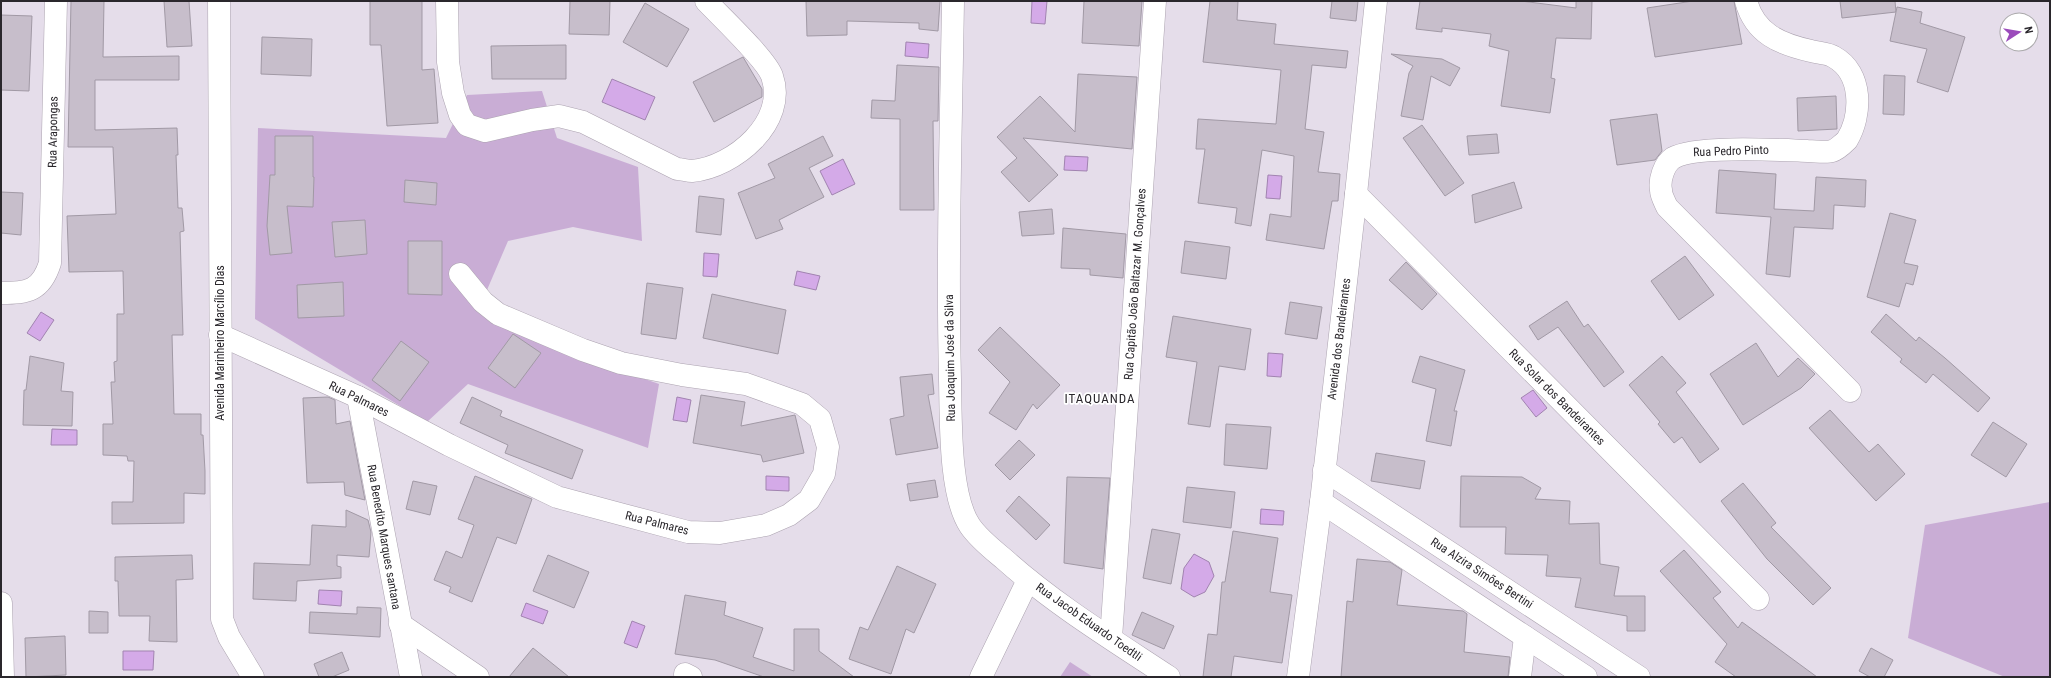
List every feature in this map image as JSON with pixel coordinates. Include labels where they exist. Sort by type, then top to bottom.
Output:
[{"type":"street","name":"Rua Arapongas","points":[[1,293],[25,293],[46,277],[50,263],[56,1]]},
{"type":"street","name":"Avenida Marinheiro Marcílio Dias","points":[[218,1],[222,619],[229,637],[253,677]]},
{"type":"street","points":[[447,1],[448,62],[453,93],[460,115],[467,125],[485,131],[532,120],[559,116],[583,122],[677,169],[692,170],[728,159],[757,137],[770,117],[775,97],[772,76],[762,60],[706,1]]},
{"type":"street","name":"Rua Joaquim José da Silva","points":[[953,1],[948,306],[951,428],[957,488],[962,508],[970,525],[986,544],[1028,580]]},
{"type":"street","name":"Rua Capitão João Baltazar M. Gonçalves","points":[[1111,638],[1155,1]]},
{"type":"street","name":"Avenida dos Bandeirantes","points":[[1298,677],[1321,502],[1376,1]]},
{"type":"street","name":"Rua Pedro Pinto","points":[[1746,1],[1749,12],[1759,28],[1775,40],[1801,49],[1834,56],[1849,69],[1856,85],[1858,109],[1853,127],[1846,142],[1832,151],[1735,149],[1686,152],[1672,158],[1662,172],[1660,190],[1667,207],[1850,391]]},
{"type":"street","name":"Rua Solar dos Bandeirantes","points":[[1356,194],[1758,599]]},
{"type":"street","name":"Rua Palmares","points":[[220,334],[358,397],[449,445],[557,496],[688,532],[720,533],[766,525],[789,515],[809,500],[824,474],[828,447],[820,419],[802,404],[746,384],[666,372],[621,363],[583,350],[498,314],[483,302],[460,274]]},
{"type":"street","name":"Rua Benedito Marques santana","points":[[358,397],[411,677]]},
{"type":"street","name":"Rua Alzira Simões Bertini","points":[[1324,470],[1639,677]]},
{"type":"street","points":[[1321,502],[1586,677]]},
{"type":"street","points":[[981,677],[1028,580]]},
{"type":"street","name":"Rua Jacob Eduardo Toedtli","points":[[1028,580],[1169,677]]},
{"type":"street","points":[[1,603],[3,677]]},
{"type":"street","points":[[400,624],[478,677]]},
{"type":"street","points":[[1520,677],[1525,637]]},
{"type":"shaded area","points":[[1032,1],[1047,1],[1045,24],[1031,23]]},
{"type":"shaded area","points":[[906,42],[929,44],[928,58],[905,56]]},
{"type":"shaded area","points":[[612,79],[655,97],[645,120],[602,102]]},
{"type":"shaded area","points":[[542,91],[557,138],[638,167],[642,241],[573,227],[508,241],[478,311],[546,344],[659,384],[648,448],[468,384],[427,422],[255,319],[258,128],[446,138],[467,95]]},
{"type":"shaded area","points":[[1065,156],[1088,157],[1087,171],[1064,170]]},
{"type":"shaded area","points":[[843,159],[855,184],[832,195],[820,171]]},
{"type":"shaded area","points":[[1268,175],[1282,176],[1280,199],[1266,198]]},
{"type":"shaded area","points":[[704,253],[719,254],[717,277],[703,276]]},
{"type":"shaded area","points":[[797,271],[820,276],[816,290],[794,285]]},
{"type":"shaded area","points":[[41,312],[54,320],[40,341],[27,333]]},
{"type":"shaded area","points":[[1268,353],[1283,354],[1281,377],[1267,376]]},
{"type":"shaded area","points":[[1533,390],[1547,408],[1536,417],[1521,398]]},
{"type":"shaded area","points":[[677,397],[691,400],[687,422],[673,420]]},
{"type":"shaded area","points":[[52,429],[77,430],[77,445],[51,445]]},
{"type":"shaded area","points":[[766,476],[789,477],[789,491],[766,490]]},
{"type":"shaded area","points":[[2050,502],[2050,677],[2005,677],[1908,638],[1925,525]]},
{"type":"shaded area","points":[[1261,509],[1284,511],[1283,525],[1260,524]]},
{"type":"shaded area","points":[[1194,554],[1209,562],[1214,576],[1205,592],[1194,597],[1181,589],[1184,568]]},
{"type":"shaded area","points":[[319,590],[342,591],[341,606],[318,604]]},
{"type":"shaded area","points":[[526,603],[548,611],[543,624],[521,616]]},
{"type":"shaded area","points":[[632,621],[645,626],[637,648],[624,643]]},
{"type":"shaded area","points":[[123,651],[154,651],[153,670],[123,670]]},
{"type":"shaded area","points":[[1070,662],[1093,677],[1060,677]]},
{"type":"building","points":[[71,1],[104,1],[103,57],[179,56],[179,80],[95,80],[95,130],[177,128],[178,155],[176,155],[178,208],[182,208],[184,231],[180,232],[183,335],[172,335],[174,414],[201,414],[201,435],[203,435],[205,471],[205,494],[184,493],[184,523],[112,524],[112,502],[133,502],[134,461],[128,461],[127,456],[103,455],[103,424],[113,424],[111,382],[115,382],[114,362],[117,361],[117,314],[124,314],[123,271],[69,272],[67,216],[116,214],[113,147],[68,147]]},
{"type":"building","points":[[164,1],[189,1],[192,46],[167,47]]},
{"type":"building","points":[[370,1],[422,1],[422,70],[434,69],[438,123],[387,126],[381,45],[370,45]]},
{"type":"building","points":[[570,1],[610,1],[609,35],[569,34]]},
{"type":"building","points":[[806,1],[940,1],[938,31],[919,29],[919,23],[847,21],[847,35],[807,36]]},
{"type":"building","points":[[1084,1],[1142,1],[1139,46],[1082,43]]},
{"type":"building","points":[[1210,1],[1238,1],[1237,20],[1276,24],[1274,44],[1348,51],[1346,68],[1312,65],[1305,129],[1324,132],[1318,172],[1340,174],[1338,201],[1332,201],[1324,249],[1266,240],[1270,214],[1291,217],[1294,156],[1262,150],[1251,226],[1235,223],[1237,208],[1198,203],[1205,149],[1196,149],[1198,119],[1276,124],[1281,70],[1203,62]]},
{"type":"building","points":[[1332,1],[1358,1],[1356,21],[1330,18]]},
{"type":"building","points":[[1420,1],[1521,1],[1576,8],[1576,1],[1592,1],[1591,39],[1556,38],[1551,78],[1555,79],[1550,113],[1501,106],[1509,51],[1489,46],[1491,34],[1442,28],[1442,32],[1416,29]]},
{"type":"building","points":[[1693,1],[1734,1],[1742,44],[1655,57],[1647,8]]},
{"type":"building","points":[[1840,1],[1895,1],[1896,12],[1842,18]]},
{"type":"building","points":[[645,3],[689,29],[667,67],[623,42]]},
{"type":"building","points":[[1897,7],[1922,12],[1920,23],[1965,37],[1948,92],[1917,82],[1927,49],[1890,41]]},
{"type":"building","points":[[1,15],[32,16],[29,91],[1,90]]},
{"type":"building","points":[[262,37],[312,39],[311,76],[261,74]]},
{"type":"building","points":[[566,45],[566,79],[492,79],[491,46]]},
{"type":"building","points":[[1391,54],[1442,59],[1460,68],[1450,86],[1431,76],[1423,120],[1401,116],[1409,73],[1413,66]]},
{"type":"building","points":[[743,57],[762,89],[762,97],[714,122],[693,82]]},
{"type":"building","points":[[897,65],[939,67],[938,121],[933,121],[934,210],[900,210],[900,119],[871,118],[872,100],[895,101]]},
{"type":"building","points":[[1078,74],[1137,77],[1132,149],[1023,138],[1058,175],[1029,202],[1001,172],[1017,158],[997,137],[1040,96],[1075,132]]},
{"type":"building","points":[[1884,75],[1905,76],[1904,115],[1883,114]]},
{"type":"building","points":[[1836,96],[1837,129],[1798,131],[1797,98]]},
{"type":"building","points":[[1657,114],[1662,151],[1655,160],[1617,165],[1610,120]]},
{"type":"building","points":[[1422,125],[1464,183],[1445,196],[1403,138]]},
{"type":"building","points":[[1497,134],[1499,153],[1469,155],[1467,136]]},
{"type":"building","points":[[275,136],[313,136],[313,207],[287,206],[292,253],[270,255],[267,226],[270,175],[275,175]]},
{"type":"building","points":[[823,136],[833,156],[809,168],[824,197],[779,220],[783,229],[756,239],[738,193],[775,178],[768,164]]},
{"type":"building","points":[[1719,170],[1776,174],[1774,209],[1814,211],[1816,177],[1866,180],[1865,207],[1834,205],[1833,229],[1794,227],[1790,277],[1766,274],[1771,217],[1716,213]]},
{"type":"building","points":[[405,180],[437,183],[436,205],[404,202]]},
{"type":"building","points":[[1514,182],[1522,208],[1475,223],[1472,195]]},
{"type":"building","points":[[1,192],[23,193],[21,235],[1,233]]},
{"type":"building","points":[[699,196],[724,199],[721,235],[696,232]]},
{"type":"building","points":[[1052,209],[1054,234],[1022,236],[1019,212]]},
{"type":"building","points":[[1890,213],[1916,220],[1904,263],[1918,266],[1913,285],[1906,283],[1899,307],[1867,297]]},
{"type":"building","points":[[365,220],[367,254],[335,257],[332,222]]},
{"type":"building","points":[[1063,228],[1126,234],[1123,278],[1090,275],[1090,269],[1061,268]]},
{"type":"building","points":[[408,241],[442,241],[442,295],[408,294]]},
{"type":"building","points":[[1185,241],[1230,247],[1226,279],[1181,273]]},
{"type":"building","points":[[1685,256],[1714,295],[1679,320],[1651,281]]},
{"type":"building","points":[[1406,262],[1437,294],[1422,310],[1389,280]]},
{"type":"building","points":[[343,282],[344,316],[298,318],[297,285]]},
{"type":"building","points":[[647,283],[683,288],[676,339],[641,334]]},
{"type":"building","points":[[712,294],[786,310],[778,354],[703,338]]},
{"type":"building","points":[[1567,301],[1584,327],[1588,324],[1624,372],[1604,387],[1558,327],[1538,340],[1529,326]]},
{"type":"building","points":[[1290,302],[1322,307],[1317,339],[1285,334]]},
{"type":"building","points":[[1886,314],[1916,341],[1919,337],[1945,358],[1990,398],[1978,412],[1933,374],[1926,383],[1900,362],[1902,359],[1871,332]]},
{"type":"building","points":[[1173,316],[1251,329],[1245,370],[1219,366],[1210,427],[1188,424],[1197,362],[1166,357]]},
{"type":"building","points":[[1000,327],[1060,385],[1037,409],[1033,404],[1016,430],[989,413],[1010,382],[978,350]]},
{"type":"building","points":[[513,334],[541,353],[515,388],[488,368]]},
{"type":"building","points":[[401,341],[429,362],[400,401],[372,380]]},
{"type":"building","points":[[1756,343],[1778,377],[1798,358],[1815,374],[1801,388],[1743,425],[1710,374]]},
{"type":"building","points":[[30,356],[64,363],[61,391],[73,392],[72,426],[23,425],[24,390],[26,390]]},
{"type":"building","points":[[1420,356],[1465,370],[1454,411],[1457,411],[1451,446],[1426,441],[1436,389],[1412,382]]},
{"type":"building","points":[[1662,356],[1686,383],[1676,392],[1719,449],[1700,463],[1682,437],[1674,443],[1658,424],[1660,422],[1629,385]]},
{"type":"building","points":[[932,374],[934,394],[928,395],[938,448],[896,455],[890,419],[904,416],[900,377]]},
{"type":"building","points":[[701,395],[745,402],[741,426],[795,415],[804,453],[763,462],[761,455],[693,443]]},
{"type":"building","points":[[328,397],[335,400],[336,424],[350,421],[365,500],[345,495],[344,482],[307,483],[303,398]]},
{"type":"building","points":[[472,397],[502,411],[500,416],[583,450],[572,479],[505,453],[508,445],[460,423]]},
{"type":"building","points":[[1830,410],[1869,452],[1878,444],[1905,474],[1876,501],[1809,428]]},
{"type":"building","points":[[1993,422],[2027,444],[2006,477],[1971,455]]},
{"type":"building","points":[[1226,424],[1271,427],[1267,469],[1224,465]]},
{"type":"building","points":[[1019,440],[1035,455],[1010,480],[995,465]]},
{"type":"building","points":[[1376,453],[1425,461],[1420,489],[1371,481]]},
{"type":"building","points":[[475,476],[532,499],[516,544],[497,537],[472,602],[449,592],[451,587],[434,580],[446,551],[462,558],[474,525],[458,519]]},
{"type":"building","points":[[1461,476],[1522,477],[1541,488],[1535,499],[1570,501],[1569,524],[1599,523],[1600,564],[1619,567],[1614,596],[1645,596],[1645,631],[1627,631],[1627,616],[1575,607],[1581,578],[1546,576],[1548,555],[1505,554],[1506,527],[1460,527]]},
{"type":"building","points":[[1067,477],[1110,478],[1103,569],[1064,563]]},
{"type":"building","points":[[935,480],[938,497],[910,501],[907,484]]},
{"type":"building","points":[[413,481],[437,486],[430,515],[406,509]]},
{"type":"building","points":[[1743,483],[1776,523],[1771,527],[1831,588],[1813,605],[1767,559],[1721,501]]},
{"type":"building","points":[[1187,487],[1235,492],[1231,528],[1183,522]]},
{"type":"building","points":[[1019,496],[1050,525],[1036,540],[1006,511]]},
{"type":"building","points":[[346,510],[368,520],[371,532],[369,557],[337,555],[337,566],[341,567],[341,578],[297,581],[296,601],[253,599],[254,563],[310,565],[312,525],[346,527]]},
{"type":"building","points":[[1152,529],[1180,534],[1171,584],[1143,578]]},
{"type":"building","points":[[1233,531],[1278,538],[1270,592],[1292,595],[1282,663],[1234,656],[1231,677],[1203,677],[1208,634],[1217,635],[1222,582],[1225,582]]},
{"type":"building","points":[[1684,550],[1721,592],[1713,598],[1738,628],[1742,622],[1817,677],[1736,677],[1715,662],[1727,644],[1660,571]]},
{"type":"building","points":[[192,555],[193,579],[176,580],[177,642],[149,641],[150,616],[119,616],[118,581],[115,581],[115,557]]},
{"type":"building","points":[[548,555],[589,572],[574,608],[533,591]]},
{"type":"building","points":[[1357,559],[1390,562],[1402,570],[1397,605],[1463,611],[1467,614],[1464,652],[1510,657],[1508,677],[1341,677],[1347,601],[1353,602]]},
{"type":"building","points":[[897,566],[936,584],[914,633],[906,629],[891,674],[849,659],[860,627],[868,630]]},
{"type":"building","points":[[685,595],[726,602],[724,615],[763,628],[753,657],[794,671],[794,629],[819,629],[819,651],[854,677],[764,677],[715,660],[675,654]]},
{"type":"building","points":[[357,607],[381,608],[380,637],[309,633],[310,612],[357,614]]},
{"type":"building","points":[[89,611],[108,612],[108,633],[89,633]]},
{"type":"building","points":[[1142,612],[1174,626],[1164,649],[1132,635]]},
{"type":"building","points":[[65,636],[66,675],[26,677],[25,638]]},
{"type":"building","points":[[533,648],[569,677],[509,677]]},
{"type":"building","points":[[1871,648],[1893,660],[1884,677],[1870,677],[1859,671]]},
{"type":"building","points":[[342,652],[349,670],[332,677],[319,677],[314,664]]},
{"type":"district","name":"ITAQUANDA","points":[[1100,398]]}]
